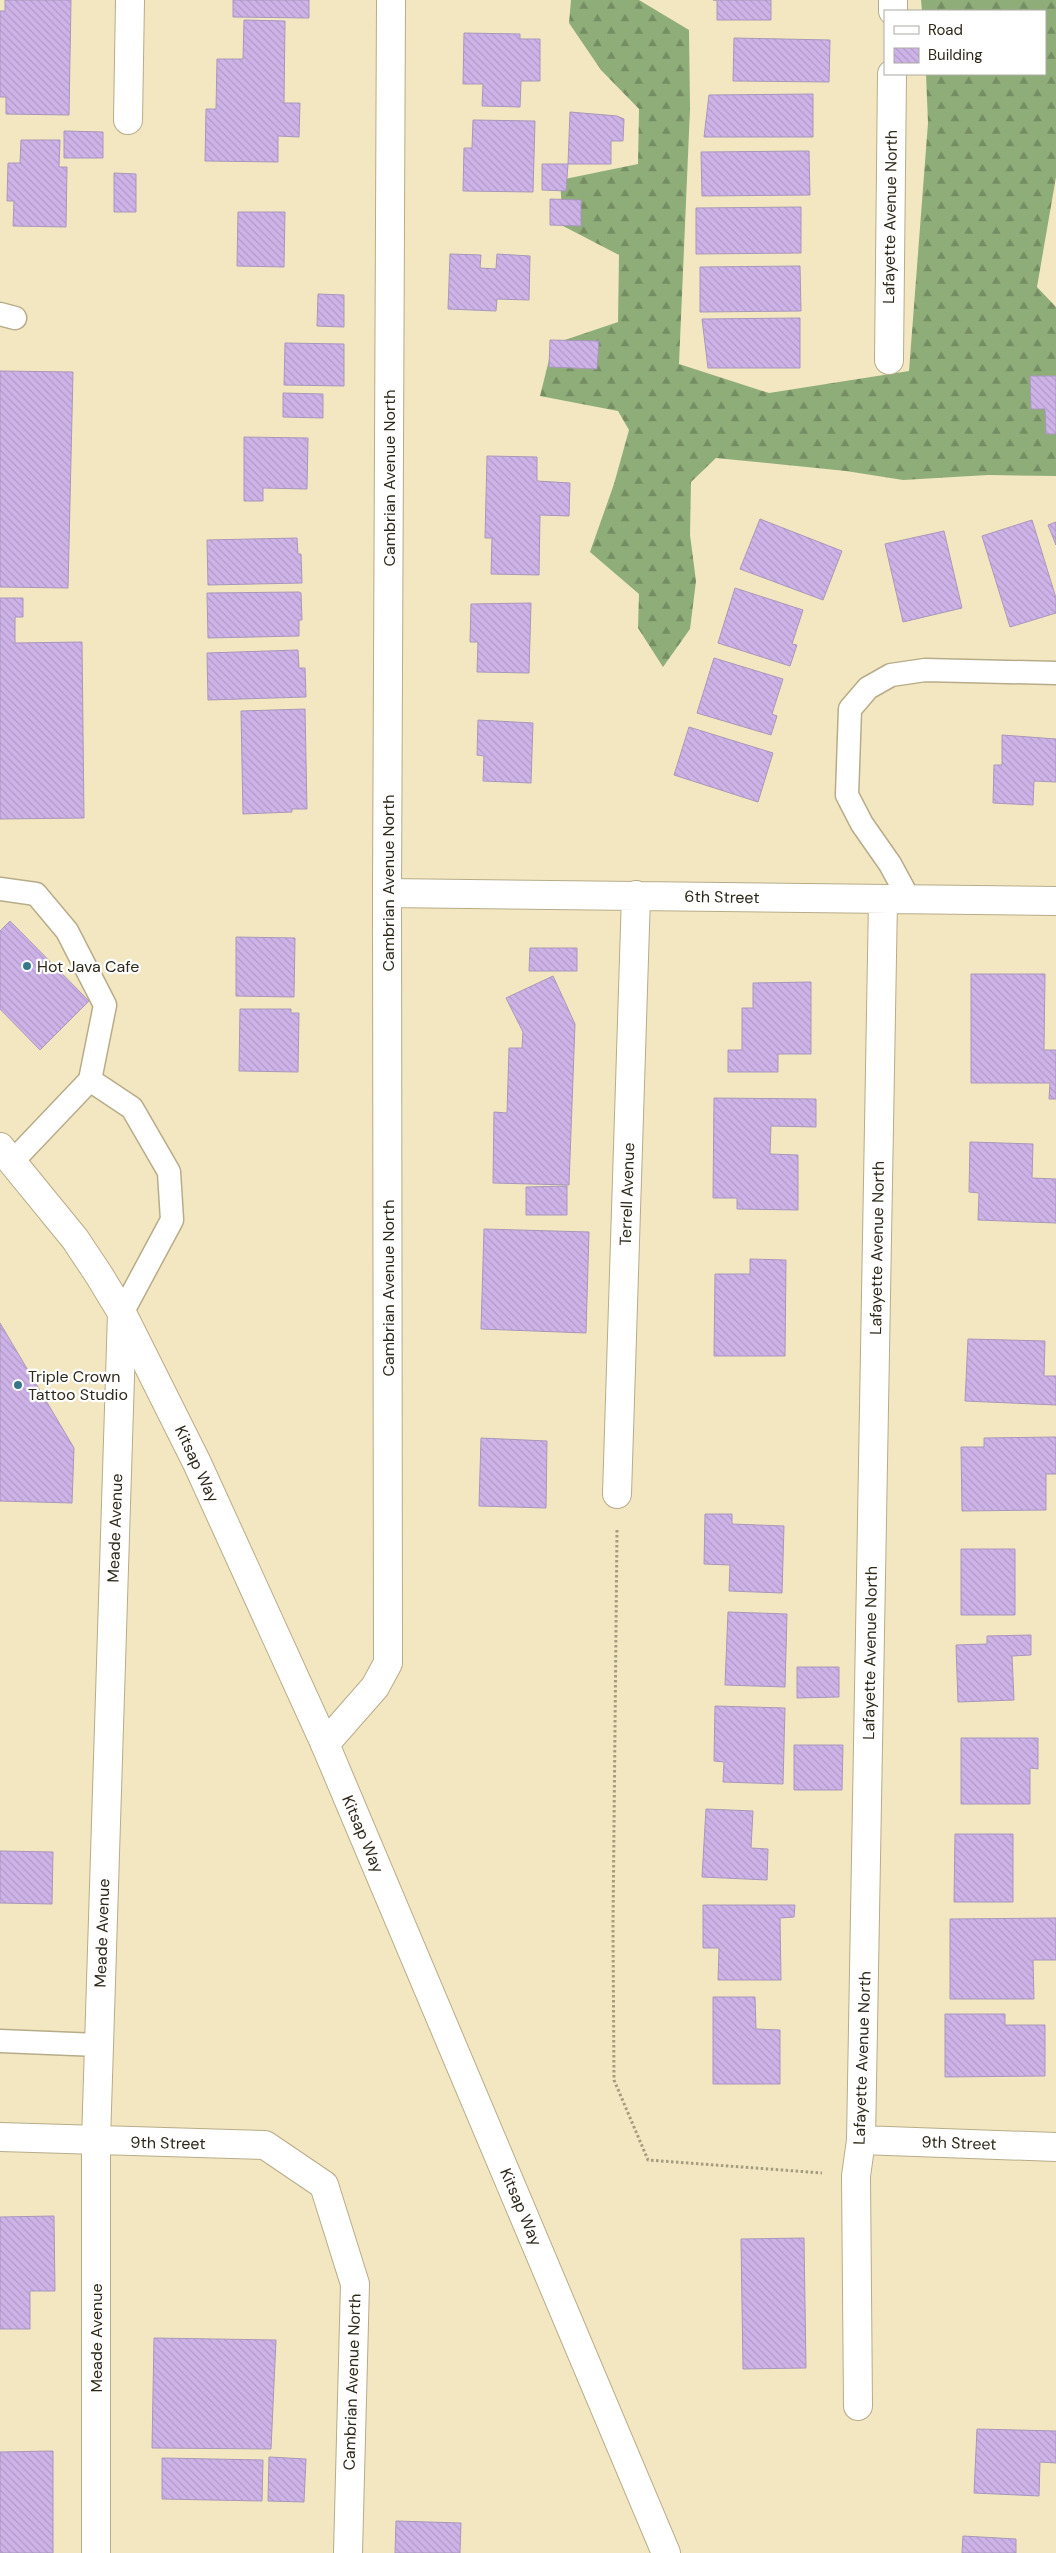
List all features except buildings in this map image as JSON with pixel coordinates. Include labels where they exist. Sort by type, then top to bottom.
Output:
[{"type":"street","points":[[128,120],[130,0]]},
{"type":"street","name":"Cambrian Avenue North","points":[[325,1744],[374,1687],[388,1663],[391,0]]},
{"type":"street","name":"Lafayette Avenue North","points":[[888,360],[892,75]]},
{"type":"street","name":"6th Street","points":[[388,893],[1056,901]]},
{"type":"street","name":"Terrell Avenue","points":[[617,1494],[636,895]]},
{"type":"street","name":"Lafayette Avenue North","points":[[858,2406],[856,2176],[861,2140],[896,900]]},
{"type":"street","name":"Kitsap Way","points":[[6,1154],[75,1239],[122,1313],[197,1463],[325,1744],[666,2553]]},
{"type":"street","name":"Meade Avenue","points":[[96,2553],[96,2141],[98,2045],[122,1313]]},
{"type":"street","name":"9th Street","points":[[0,2137],[265,2145],[324,2186]]},
{"type":"street","name":"9th Street","points":[[861,2140],[1056,2147]]},
{"type":"street","name":"Cambrian Avenue North","points":[[324,2186],[355,2284],[348,2553]]},
{"type":"lane","points":[[896,900],[890,864],[862,824],[848,795],[850,709],[868,688],[891,675],[925,670],[1056,674]]},
{"type":"lane","points":[[0,889],[36,894],[68,931],[105,1005],[90,1080],[6,1154]]},
{"type":"lane","points":[[90,1080],[132,1108],[169,1172],[172,1220],[122,1313]]},
{"type":"lane","points":[[0,2041],[98,2045]]},
{"type":"path","points":[[617,1494],[613,1916],[614,2080],[648,2160],[856,2176]]},
{"type":"green space","points":[[571,0],[639,0],[689,30],[690,109],[679,364],[769,393],[909,371],[928,123],[926,75],[1046,75],[1046,10],[922,10],[921,0],[1056,0],[1056,177],[1037,287],[1056,307],[1056,476],[988,475],[903,480],[846,471],[716,458],[691,482],[690,535],[696,581],[690,629],[663,667],[638,628],[639,594],[590,552],[614,484],[629,430],[618,411],[540,396],[553,344],[618,322],[619,255],[563,226],[560,180],[638,164],[639,109],[601,70],[569,23]]},
{"type":"place","name":"Hot Java Cafe","points":[[27,966]]},
{"type":"place","name":"Triple Crown Tattoo Studio","points":[[18,1385]]}]
